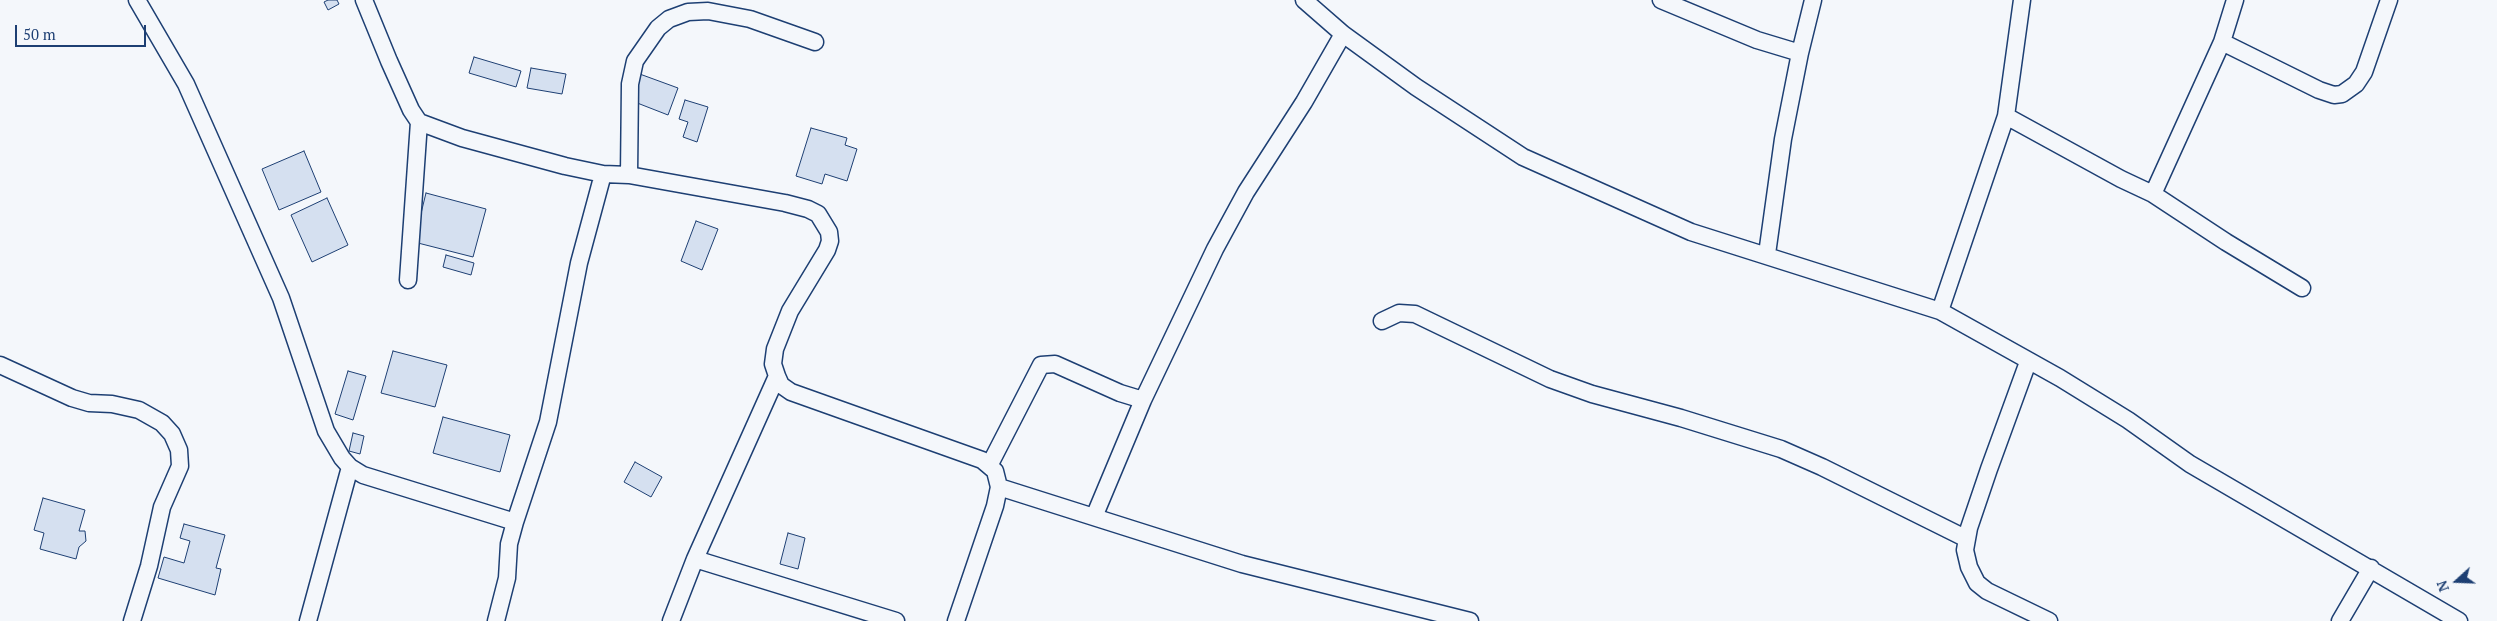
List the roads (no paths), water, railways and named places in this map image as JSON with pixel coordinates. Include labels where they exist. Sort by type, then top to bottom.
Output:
[{"type":"street","points":[[137,0],[186,84],[281,298],[326,431],[335,448],[350,467],[363,475],[514,522]]},
{"type":"street","points":[[364,0],[389,61],[412,110],[420,122],[462,138],[603,174],[629,175],[808,209],[818,214],[824,222],[830,241],[828,250],[790,311],[775,349],[774,364],[777,376],[782,385],[791,392],[982,460],[995,471],[999,487],[956,621]]},
{"type":"street","points":[[1304,0],[1344,34],[1416,87],[1523,157],[1691,232],[1767,254],[1940,311],[2028,362],[2060,378],[2128,420],[2190,464],[2371,568],[2458,621]]},
{"type":"street","points":[[1661,0],[1756,40],[1800,53]]},
{"type":"street","points":[[1767,254],[1777,173],[1800,53],[1813,0]]},
{"type":"street","points":[[1940,311],[2006,116],[2022,0]]},
{"type":"street","points":[[2153,194],[2222,42],[2235,0]]},
{"type":"street","points":[[2222,42],[2319,90],[2334,95],[2342,94],[2356,84],[2364,72],[2389,0]]},
{"type":"street","points":[[629,175],[630,84],[635,61],[658,28],[686,6],[750,19],[815,42]]},
{"type":"street","points":[[1094,518],[1144,400],[1216,248],[1242,200],[1304,102],[1344,34]]},
{"type":"street","points":[[2006,116],[2121,179],[2153,194],[2226,242],[2302,288]]},
{"type":"street","points":[[408,280],[420,122]]},
{"type":"street","points":[[496,621],[507,578],[508,544],[548,422],[579,263],[603,174]]},
{"type":"street","points":[[1382,321],[1399,313],[1414,314],[1559,382],[1592,394],[1781,449],[1822,467],[1967,539]]},
{"type":"street","points":[[2028,362],[1989,469],[1967,539],[1966,550],[1969,567],[1978,583],[1987,591],[2049,621]]},
{"type":"street","points":[[990,466],[1041,365],[1054,364],[1120,393],[1144,400]]},
{"type":"street","points":[[0,365],[72,398],[89,403],[112,404],[139,410],[162,424],[172,434],[179,450],[180,466],[162,507],[149,566],[132,621]]},
{"type":"street","points":[[671,621],[695,559],[777,376]]},
{"type":"street","points":[[308,621],[350,467]]},
{"type":"street","points":[[999,487],[1242,564],[1470,621]]},
{"type":"street","points":[[695,559],[896,621]]},
{"type":"street","points":[[2340,621],[2371,568]]}]
